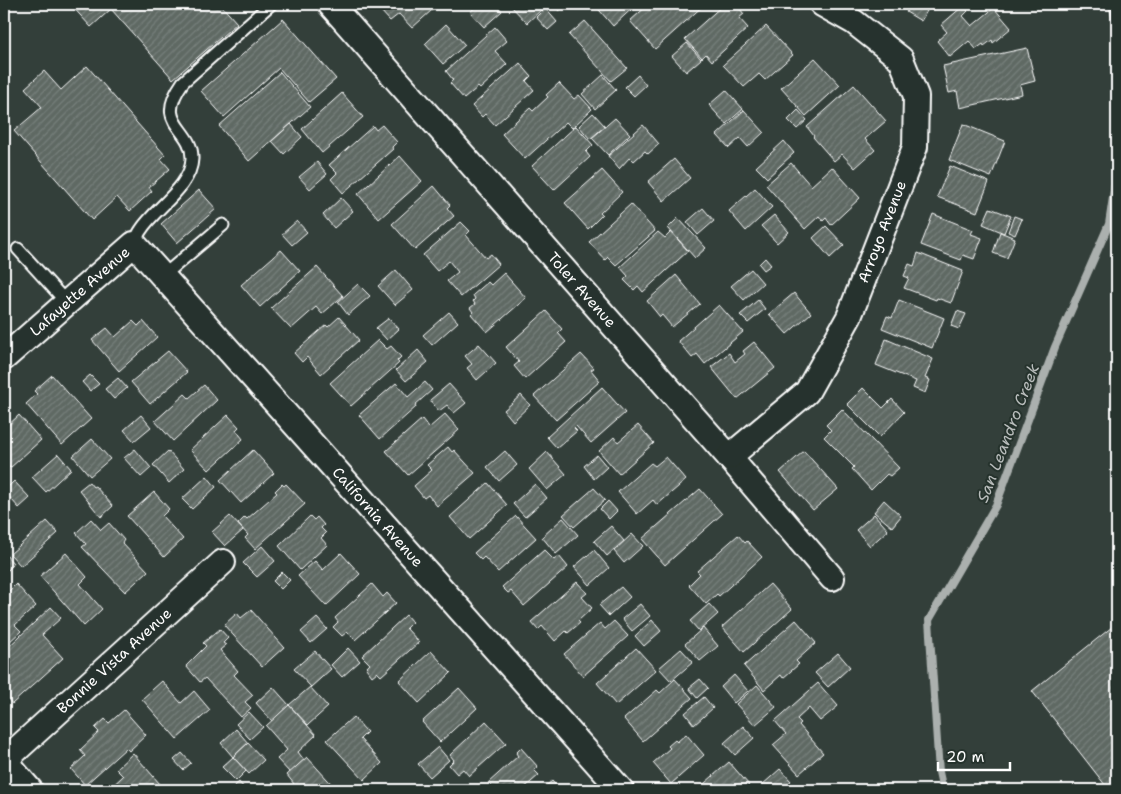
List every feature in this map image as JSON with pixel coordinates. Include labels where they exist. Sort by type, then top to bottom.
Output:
[{"type":"street","name":"Toler Avenue","points":[[330,4],[729,457],[832,578]]},
{"type":"street","name":"Arroyo Avenue","points":[[729,457],[807,392],[849,318],[915,147],[916,96],[901,59],[854,22],[822,4]]},
{"type":"street","name":"California Avenue","points":[[134,244],[621,790]]},
{"type":"street","name":"Lafayette Avenue","points":[[4,358],[134,244]]},
{"type":"street","name":"Bonnie Vista Avenue","points":[[4,761],[224,562]]},
{"type":"street","points":[[4,761],[30,790]]},
{"type":"lane","points":[[134,244],[140,230],[182,184],[189,171],[192,159],[189,146],[173,121],[171,110],[174,95],[183,82],[271,4]]},
{"type":"lane","points":[[163,276],[223,226]]},
{"type":"lane","points":[[18,248],[67,303]]},
{"type":"building","points":[[70,4],[220,4],[237,23],[173,79],[111,9],[91,27]]},
{"type":"building","points":[[384,4],[427,4],[432,10],[412,28],[399,14],[390,21],[380,10],[386,5]]},
{"type":"building","points":[[479,4],[496,4],[502,11],[484,27],[470,12]]},
{"type":"building","points":[[513,4],[540,4],[543,8],[527,23],[511,6]]},
{"type":"building","points":[[553,4],[567,4],[559,11]]},
{"type":"building","points":[[594,4],[637,4],[613,26]]},
{"type":"building","points":[[649,4],[705,4],[655,49],[630,21]]},
{"type":"building","points":[[724,4],[736,4],[744,14],[739,18],[748,28],[712,61],[706,54],[702,58],[685,39]]},
{"type":"building","points":[[899,4],[931,4],[921,21],[906,12],[908,9]]},
{"type":"building","points":[[963,6],[968,11],[963,16],[972,26],[994,8],[1011,28],[993,43],[992,40],[976,49],[969,41],[950,57],[937,41],[947,32],[941,25]]},
{"type":"building","points":[[545,8],[557,22],[548,30],[536,17]]},
{"type":"building","points":[[283,19],[336,79],[309,102],[279,68],[224,117],[201,91]]},
{"type":"building","points":[[585,21],[627,68],[611,81],[569,35]]},
{"type":"building","points":[[446,24],[465,45],[443,64],[425,44]]},
{"type":"building","points":[[766,26],[793,55],[765,80],[759,74],[744,87],[723,65]]},
{"type":"building","points":[[495,27],[507,41],[495,51],[507,64],[480,89],[478,87],[464,99],[450,83],[453,80],[446,71]]},
{"type":"building","points":[[687,43],[701,59],[686,72],[672,56]]},
{"type":"building","points":[[1027,48],[1035,81],[1020,85],[1022,94],[960,108],[957,91],[949,93],[943,66]]},
{"type":"building","points":[[815,58],[840,85],[806,116],[781,88]]},
{"type":"building","points":[[520,63],[531,76],[526,81],[534,90],[495,125],[485,114],[482,117],[472,106]]},
{"type":"building","points":[[87,66],[165,155],[161,159],[170,169],[149,187],[152,191],[130,211],[117,197],[92,220],[14,131],[42,107],[25,88],[44,71],[61,90]]},
{"type":"building","points":[[280,72],[310,107],[249,161],[219,126]]},
{"type":"building","points":[[603,75],[616,90],[595,109],[582,94]]},
{"type":"building","points":[[638,75],[646,85],[634,96],[625,87]]},
{"type":"building","points":[[559,83],[574,99],[579,95],[592,109],[572,128],[566,122],[525,159],[502,134],[530,108],[533,111]]},
{"type":"building","points":[[854,85],[886,121],[865,139],[875,150],[855,168],[842,154],[834,161],[813,137],[807,127]]},
{"type":"building","points":[[726,90],[743,109],[726,124],[709,105]]},
{"type":"building","points":[[342,93],[363,117],[322,153],[302,129]]},
{"type":"building","points":[[744,110],[764,132],[748,147],[740,138],[729,148],[717,135]]},
{"type":"building","points":[[798,110],[807,120],[797,129],[788,120]]},
{"type":"building","points":[[593,113],[605,126],[590,139],[579,126]]},
{"type":"building","points":[[615,118],[630,134],[608,155],[592,138]]},
{"type":"building","points":[[291,124],[302,137],[284,154],[272,141]]},
{"type":"building","points":[[963,124],[1005,141],[991,177],[949,160]]},
{"type":"building","points":[[382,125],[397,142],[392,147],[393,149],[343,193],[331,179],[337,173],[329,165],[373,126],[376,130]]},
{"type":"building","points":[[643,125],[659,144],[648,154],[645,151],[634,161],[630,157],[619,169],[608,156]]},
{"type":"building","points":[[576,126],[593,145],[586,152],[590,157],[554,190],[532,166]]},
{"type":"building","points":[[784,141],[794,153],[767,178],[756,167]]},
{"type":"building","points":[[400,156],[422,181],[379,219],[358,194]]},
{"type":"building","points":[[674,159],[690,178],[664,201],[648,182]]},
{"type":"building","points":[[317,162],[327,174],[310,189],[299,177]]},
{"type":"building","points":[[791,163],[811,186],[832,167],[860,198],[831,225],[826,218],[823,221],[819,216],[805,229],[766,185]]},
{"type":"building","points":[[950,166],[989,182],[977,212],[937,197]]},
{"type":"building","points":[[602,170],[622,192],[600,213],[602,215],[588,229],[565,203]]},
{"type":"building","points":[[434,186],[450,205],[447,208],[454,216],[415,250],[392,224]]},
{"type":"building","points":[[755,188],[772,207],[746,231],[729,211]]},
{"type":"building","points":[[199,190],[216,209],[177,243],[161,224]]},
{"type":"building","points":[[341,198],[353,211],[334,228],[323,215]]},
{"type":"building","points":[[631,204],[655,231],[616,265],[608,257],[605,260],[589,242]]},
{"type":"building","points":[[703,208],[714,221],[698,235],[687,222]]},
{"type":"building","points":[[990,208],[1011,216],[1004,233],[983,224]]},
{"type":"building","points":[[933,214],[973,230],[971,234],[982,238],[974,259],[963,255],[961,260],[921,245]]},
{"type":"building","points":[[774,215],[789,232],[777,243],[761,226]]},
{"type":"building","points":[[1014,216],[1022,219],[1015,235],[1008,232]]},
{"type":"building","points":[[678,218],[706,248],[695,258],[668,228]]},
{"type":"building","points":[[297,221],[307,232],[292,245],[282,234]]},
{"type":"building","points":[[461,222],[470,231],[466,235],[486,258],[491,254],[499,264],[461,297],[447,281],[458,272],[449,261],[437,271],[423,255]]},
{"type":"building","points":[[826,226],[844,245],[830,258],[813,238]]},
{"type":"building","points":[[658,232],[665,238],[671,232],[688,251],[643,292],[638,286],[634,290],[624,280],[628,276],[620,267]]},
{"type":"building","points":[[1000,232],[1015,238],[1007,258],[993,253]]},
{"type":"building","points":[[281,250],[300,271],[260,307],[241,285]]},
{"type":"building","points":[[918,253],[963,271],[951,303],[937,298],[936,300],[904,288],[909,278],[904,276],[909,264],[914,266]]},
{"type":"building","points":[[765,258],[771,265],[764,270],[759,264]]},
{"type":"building","points":[[317,267],[343,296],[322,314],[316,307],[291,329],[271,308]]},
{"type":"building","points":[[751,269],[763,283],[744,300],[731,286]]},
{"type":"building","points":[[396,270],[413,290],[395,305],[378,286]]},
{"type":"building","points":[[504,273],[526,298],[487,332],[471,314],[473,312],[470,308],[475,304],[473,295],[488,282],[491,285]]},
{"type":"building","points":[[676,275],[700,304],[672,327],[662,315],[660,317],[647,301]]},
{"type":"building","points":[[358,284],[370,296],[348,315],[338,302]]},
{"type":"building","points":[[794,293],[811,313],[787,334],[769,314]]},
{"type":"building","points":[[758,300],[765,309],[748,323],[740,315]]},
{"type":"building","points":[[899,300],[944,318],[932,348],[882,328],[887,316],[892,318]]},
{"type":"building","points":[[719,305],[743,332],[705,364],[697,354],[692,358],[678,341]]},
{"type":"building","points":[[546,311],[562,329],[558,333],[566,342],[525,379],[514,366],[519,362],[506,347]]},
{"type":"building","points":[[957,311],[966,314],[959,329],[951,326]]},
{"type":"building","points":[[449,312],[458,322],[432,345],[423,335]]},
{"type":"building","points":[[339,317],[359,340],[321,374],[307,357],[302,362],[294,353],[326,325],[328,327]]},
{"type":"building","points":[[389,318],[399,329],[387,340],[376,328]]},
{"type":"building","points":[[133,321],[138,326],[143,321],[157,337],[119,371],[92,340],[107,328],[115,337]]},
{"type":"building","points":[[886,339],[933,359],[925,378],[930,380],[925,393],[913,388],[916,381],[876,365]]},
{"type":"building","points":[[378,340],[387,349],[391,346],[401,357],[397,361],[399,363],[351,406],[330,383]]},
{"type":"building","points":[[754,342],[775,368],[737,399],[711,367],[729,353],[735,362],[745,354],[743,351]]},
{"type":"building","points":[[479,344],[496,363],[477,380],[467,368],[472,364],[465,356]]},
{"type":"building","points":[[418,350],[428,362],[406,381],[396,370]]},
{"type":"building","points":[[168,351],[187,372],[150,404],[131,382]]},
{"type":"building","points":[[581,354],[594,368],[591,370],[600,381],[556,420],[534,396]]},
{"type":"building","points":[[52,375],[91,419],[62,445],[26,404],[37,394],[34,391]]},
{"type":"building","points":[[90,375],[99,384],[90,391],[82,382]]},
{"type":"building","points":[[118,378],[127,388],[114,399],[105,389]]},
{"type":"building","points":[[425,382],[432,390],[380,439],[359,415],[396,383],[408,397]]},
{"type":"building","points":[[449,384],[466,403],[454,413],[447,405],[439,411],[430,400]]},
{"type":"building","points":[[204,385],[217,400],[173,441],[155,421],[185,394],[189,398]]},
{"type":"building","points":[[602,387],[625,413],[591,443],[576,426],[574,428],[577,431],[557,448],[547,437]]},
{"type":"building","points":[[863,388],[883,408],[892,399],[904,412],[880,437],[847,404]]},
{"type":"building","points":[[521,395],[530,405],[513,421],[504,410]]},
{"type":"building","points":[[842,409],[899,468],[890,476],[887,474],[871,490],[852,469],[854,467],[824,437],[831,430],[826,425]]},
{"type":"building","points":[[445,414],[459,430],[408,475],[386,451],[422,419],[429,428]]},
{"type":"building","points":[[19,415],[41,440],[10,468],[4,460],[4,429]]},
{"type":"building","points":[[141,415],[151,427],[134,441],[124,430]]},
{"type":"building","points":[[228,415],[239,427],[236,430],[243,439],[209,470],[190,450]]},
{"type":"building","points":[[638,425],[654,443],[619,474],[599,451],[614,437],[618,442]]},
{"type":"building","points":[[92,439],[110,459],[90,476],[73,456]]},
{"type":"building","points":[[448,447],[452,452],[454,450],[475,473],[437,506],[428,495],[424,498],[414,486],[432,470],[427,465]]},
{"type":"building","points":[[135,449],[151,468],[141,477],[124,458]]},
{"type":"building","points":[[253,450],[274,473],[241,503],[220,480]]},
{"type":"building","points":[[168,451],[184,469],[169,483],[153,465]]},
{"type":"building","points":[[505,451],[517,465],[499,481],[487,467]]},
{"type":"building","points":[[804,451],[838,489],[813,510],[780,472]]},
{"type":"building","points":[[547,452],[566,474],[547,490],[529,469]]},
{"type":"building","points":[[58,454],[71,469],[46,492],[32,477]]},
{"type":"building","points":[[597,455],[607,467],[594,479],[584,466]]},
{"type":"building","points":[[666,457],[686,480],[657,505],[653,500],[637,514],[618,492],[651,463],[655,466]]},
{"type":"building","points":[[207,476],[216,487],[192,509],[182,499]]},
{"type":"building","points":[[14,481],[30,498],[19,508],[4,491]]},
{"type":"building","points":[[89,482],[113,506],[101,517],[79,490]]},
{"type":"building","points":[[488,483],[507,505],[469,539],[450,517]]},
{"type":"building","points":[[282,484],[284,486],[286,484],[305,504],[255,549],[245,538],[248,535],[238,524],[245,517],[247,519],[277,493],[275,491]]},
{"type":"building","points":[[535,484],[547,498],[525,517],[513,504]]},
{"type":"building","points":[[594,488],[605,500],[574,527],[563,515]]},
{"type":"building","points":[[700,489],[722,514],[665,565],[642,539]]},
{"type":"building","points":[[154,492],[169,509],[162,516],[183,539],[164,557],[127,516]]},
{"type":"building","points":[[884,500],[901,516],[892,527],[874,512]]},
{"type":"building","points":[[608,501],[617,511],[609,519],[600,509]]},
{"type":"building","points":[[874,514],[888,530],[870,546],[856,530]]},
{"type":"building","points":[[230,516],[243,530],[225,546],[212,532]]},
{"type":"building","points":[[310,516],[314,520],[317,517],[324,525],[321,528],[326,533],[321,538],[327,545],[300,570],[279,546]]},
{"type":"building","points":[[516,516],[536,538],[498,572],[484,557],[481,560],[474,553]]},
{"type":"building","points":[[563,518],[578,535],[556,554],[542,537]]},
{"type":"building","points":[[91,519],[101,530],[109,523],[124,540],[122,543],[148,571],[125,592],[82,547],[86,544],[76,533]]},
{"type":"building","points":[[47,521],[58,533],[21,566],[10,554]]},
{"type":"building","points":[[611,526],[624,541],[607,556],[594,541]]},
{"type":"building","points":[[632,534],[643,546],[624,563],[614,551]]},
{"type":"building","points":[[738,535],[745,543],[747,541],[762,557],[719,596],[717,594],[706,604],[689,585],[700,574],[697,571]]},
{"type":"building","points":[[262,546],[275,561],[257,577],[243,563]]},
{"type":"building","points":[[544,550],[554,560],[559,556],[568,567],[524,606],[511,591],[508,593],[502,587]]},
{"type":"building","points":[[594,550],[609,568],[590,585],[574,567]]},
{"type":"building","points":[[4,553],[14,564],[4,574]]},
{"type":"building","points":[[66,553],[87,577],[80,584],[102,609],[84,626],[40,576]]},
{"type":"building","points":[[341,553],[360,574],[326,606],[298,576],[315,561],[323,570]]},
{"type":"building","points":[[282,572],[290,580],[281,589],[273,581]]},
{"type":"building","points":[[577,582],[587,593],[582,597],[592,608],[578,621],[580,623],[568,633],[566,631],[555,641],[542,626],[538,630],[531,622]]},
{"type":"building","points":[[16,584],[36,606],[15,625],[21,631],[4,645],[4,596]]},
{"type":"building","points":[[372,584],[383,597],[387,593],[396,603],[355,640],[347,632],[342,636],[333,627],[338,622],[335,618]]},
{"type":"building","points":[[770,584],[792,609],[744,652],[722,627]]},
{"type":"building","points":[[621,587],[630,597],[609,616],[599,605]]},
{"type":"building","points":[[640,604],[650,616],[632,631],[622,619]]},
{"type":"building","points":[[709,604],[718,614],[699,631],[690,621]]},
{"type":"building","points":[[51,607],[61,618],[42,635],[63,658],[12,704],[4,694],[4,651]]},
{"type":"building","points":[[251,610],[284,647],[262,667],[224,625],[237,613],[241,618]]},
{"type":"building","points":[[406,615],[412,622],[406,628],[419,642],[381,676],[377,672],[372,676],[366,668],[370,664],[362,656]]},
{"type":"building","points":[[317,618],[327,629],[311,643],[301,632]]},
{"type":"building","points":[[652,620],[661,631],[644,646],[635,636]]},
{"type":"building","points":[[796,620],[816,643],[796,661],[799,664],[783,678],[781,675],[764,690],[744,666]]},
{"type":"building","points":[[614,621],[628,636],[583,676],[564,654],[600,623],[605,629]]},
{"type":"building","points":[[1117,623],[1117,790],[1109,790],[1032,691]]},
{"type":"building","points":[[703,628],[718,646],[700,661],[685,644]]},
{"type":"building","points":[[220,629],[228,638],[223,643],[226,645],[220,650],[238,671],[234,675],[253,695],[245,702],[251,708],[241,717],[205,678],[200,682],[186,666],[206,646],[203,643]]},
{"type":"building","points":[[348,648],[360,661],[342,677],[331,665]]},
{"type":"building","points":[[636,648],[656,670],[616,705],[597,683]]},
{"type":"building","points":[[681,649],[693,662],[671,681],[659,668]]},
{"type":"building","points":[[315,651],[331,669],[311,687],[294,669]]},
{"type":"building","points":[[431,651],[451,673],[419,703],[399,681]]},
{"type":"building","points":[[838,653],[850,667],[828,687],[815,673]]},
{"type":"building","points":[[734,675],[748,691],[734,703],[721,687]]},
{"type":"building","points":[[675,679],[692,698],[643,741],[624,719],[657,690],[660,693]]},
{"type":"building","points":[[700,679],[708,688],[697,698],[689,688]]},
{"type":"building","points":[[162,681],[181,703],[194,691],[210,710],[177,739],[142,699]]},
{"type":"building","points":[[818,683],[838,706],[820,721],[809,708],[797,719],[801,723],[799,725],[823,753],[799,774],[773,745],[786,734],[775,721]]},
{"type":"building","points":[[757,685],[776,707],[755,725],[736,704]]},
{"type":"building","points":[[273,687],[289,705],[272,721],[256,703]]},
{"type":"building","points":[[310,687],[328,707],[308,725],[289,705]]},
{"type":"building","points":[[459,688],[477,708],[440,742],[422,722]]},
{"type":"building","points":[[704,697],[713,708],[694,725],[685,713]]},
{"type":"building","points":[[289,705],[316,735],[298,752],[304,760],[290,773],[277,759],[287,750],[266,726]]},
{"type":"building","points":[[124,710],[146,735],[129,751],[126,748],[85,785],[71,769],[85,756],[80,750],[99,732],[95,728],[105,719],[109,723]]},
{"type":"building","points":[[249,712],[263,727],[250,739],[236,724]]},
{"type":"building","points":[[353,717],[367,732],[360,739],[382,763],[364,780],[327,740]]},
{"type":"building","points":[[486,721],[506,743],[469,776],[463,769],[457,774],[449,765],[454,760],[450,755]]},
{"type":"building","points":[[743,726],[754,738],[735,755],[724,743]]},
{"type":"building","points":[[236,729],[248,743],[233,757],[221,743]]},
{"type":"building","points":[[686,734],[704,755],[671,784],[653,763],[670,748],[668,746],[675,740],[677,742]]},
{"type":"building","points":[[248,743],[264,760],[249,774],[233,757]]},
{"type":"building","points":[[438,747],[449,760],[430,777],[418,764]]},
{"type":"building","points":[[521,748],[538,767],[534,770],[539,775],[522,790],[495,790],[488,783],[518,756],[516,753]]},
{"type":"building","points":[[133,753],[160,784],[153,790],[108,790],[123,776],[116,769]]},
{"type":"building","points":[[182,753],[191,763],[183,770],[174,760]]},
{"type":"building","points":[[233,757],[246,771],[236,781],[222,767]]},
{"type":"building","points":[[307,757],[337,790],[297,790],[292,785],[294,784],[287,775]]},
{"type":"building","points":[[729,762],[749,785],[743,790],[697,790]]},
{"type":"building","points":[[780,769],[791,781],[780,790],[767,790],[762,785]]},
{"type":"building","points":[[552,781],[560,790],[541,790]]},
{"type":"building","points":[[239,782],[244,790],[230,790]]},
{"type":"waterway","name":"San Leandro Creek","points":[[1112,4],[1117,25]]},
{"type":"waterway","name":"San Leandro Creek","points":[[943,790],[939,772],[929,620],[996,505],[1055,347],[1109,224],[1117,170]]}]
